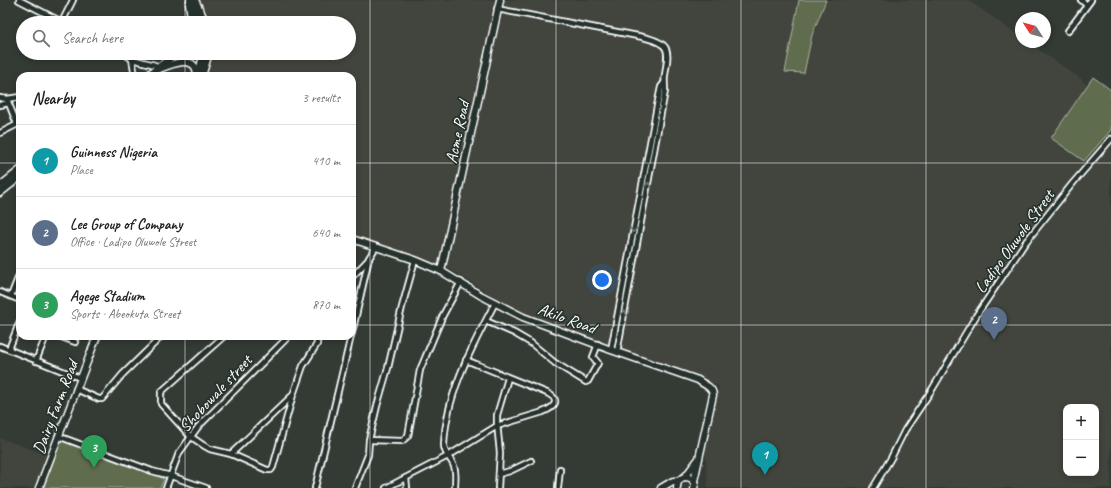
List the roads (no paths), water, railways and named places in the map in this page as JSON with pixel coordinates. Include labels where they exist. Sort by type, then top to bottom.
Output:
[{"type":"street","points":[[19,0],[51,16]]},
{"type":"street","points":[[66,16],[73,0]]},
{"type":"street","points":[[190,0],[191,16]]},
{"type":"street","points":[[190,0],[198,16]]},
{"type":"street","points":[[195,0],[203,16]]},
{"type":"street","name":"Acme Road","points":[[441,271],[500,0]]},
{"type":"street","points":[[1081,0],[1087,5]]},
{"type":"street","points":[[1068,32],[1091,0]]},
{"type":"street","points":[[497,9],[654,40],[666,47],[668,52],[664,83],[665,87],[659,106],[614,351]]},
{"type":"street","points":[[132,60],[134,72]]},
{"type":"street","points":[[136,60],[155,65]]},
{"type":"street","points":[[146,72],[162,60]]},
{"type":"street","points":[[153,72],[168,60]]},
{"type":"street","points":[[198,72],[202,60]]},
{"type":"street","points":[[203,72],[207,60]]},
{"type":"street","points":[[155,72],[182,62],[190,62],[194,65],[197,72]]},
{"type":"street","points":[[0,98],[8,101],[16,119]]},
{"type":"street","points":[[0,105],[16,98]]},
{"type":"street","points":[[0,133],[16,124]]},
{"type":"street","name":"Ladipo Oluwole Street","points":[[873,488],[891,458],[905,430],[933,388],[976,316],[1021,248],[1073,183],[1111,139]]},
{"type":"street","points":[[0,186],[16,173]]},
{"type":"street","points":[[0,193],[16,180]]},
{"type":"street","name":"Akilo Road","points":[[356,240],[416,260],[441,271],[495,303],[523,317],[698,380],[712,389],[713,395],[695,485]]},
{"type":"street","points":[[356,273],[369,258],[376,247]]},
{"type":"street","points":[[356,315],[369,258]]},
{"type":"street","points":[[355,488],[368,456],[369,440],[377,406],[388,368],[402,307],[416,260]]},
{"type":"street","points":[[369,440],[402,441],[408,436],[420,370],[443,315],[461,282]]},
{"type":"street","points":[[11,296],[16,283]]},
{"type":"street","points":[[0,292],[16,298]]},
{"type":"street","points":[[455,488],[453,463],[448,456],[444,445],[449,409],[466,360],[495,303]]},
{"type":"street","points":[[486,321],[531,342],[555,363],[586,382],[597,365],[597,361],[594,357],[598,344]]},
{"type":"street","points":[[9,349],[16,331]]},
{"type":"street","points":[[36,361],[44,340]]},
{"type":"street","points":[[70,340],[75,342]]},
{"type":"street","name":"Dairy Farm Road","points":[[39,488],[95,340]]},
{"type":"street","points":[[76,390],[102,399],[123,374],[158,340]]},
{"type":"street","points":[[220,340],[161,392],[161,404],[190,436],[198,442],[210,449],[231,454],[267,470],[271,470],[274,467],[293,395],[304,366],[317,344],[317,340]]},
{"type":"street","name":"Shobowale street","points":[[166,488],[179,453],[190,436],[285,340]]},
{"type":"street","points":[[315,488],[350,340]]},
{"type":"street","points":[[0,346],[80,378]]},
{"type":"street","points":[[386,488],[448,456],[497,426],[551,409],[555,402],[554,396],[466,360]]},
{"type":"street","points":[[498,488],[499,443],[497,415],[508,378]]},
{"type":"street","points":[[231,454],[293,395]]},
{"type":"street","points":[[58,436],[152,472],[171,476],[206,488]]},
{"type":"street","name":"Akilo Road","points":[[661,488],[673,481],[678,481],[685,476],[693,468],[700,456]]},
{"type":"street","points":[[499,474],[510,472],[531,461]]},
{"type":"street","points":[[558,488],[560,469]]},
{"type":"street","points":[[685,476],[690,478],[695,485]]},
{"type":"street","points":[[406,478],[407,488]]},
{"type":"street","points":[[677,488],[678,481]]},
{"type":"place","name":"Lee Group of Company","points":[[994,340]]},
{"type":"place","name":"Agege Stadium","points":[[94,468]]},
{"type":"place","name":"Guinness Nigeria","points":[[765,475]]}]
